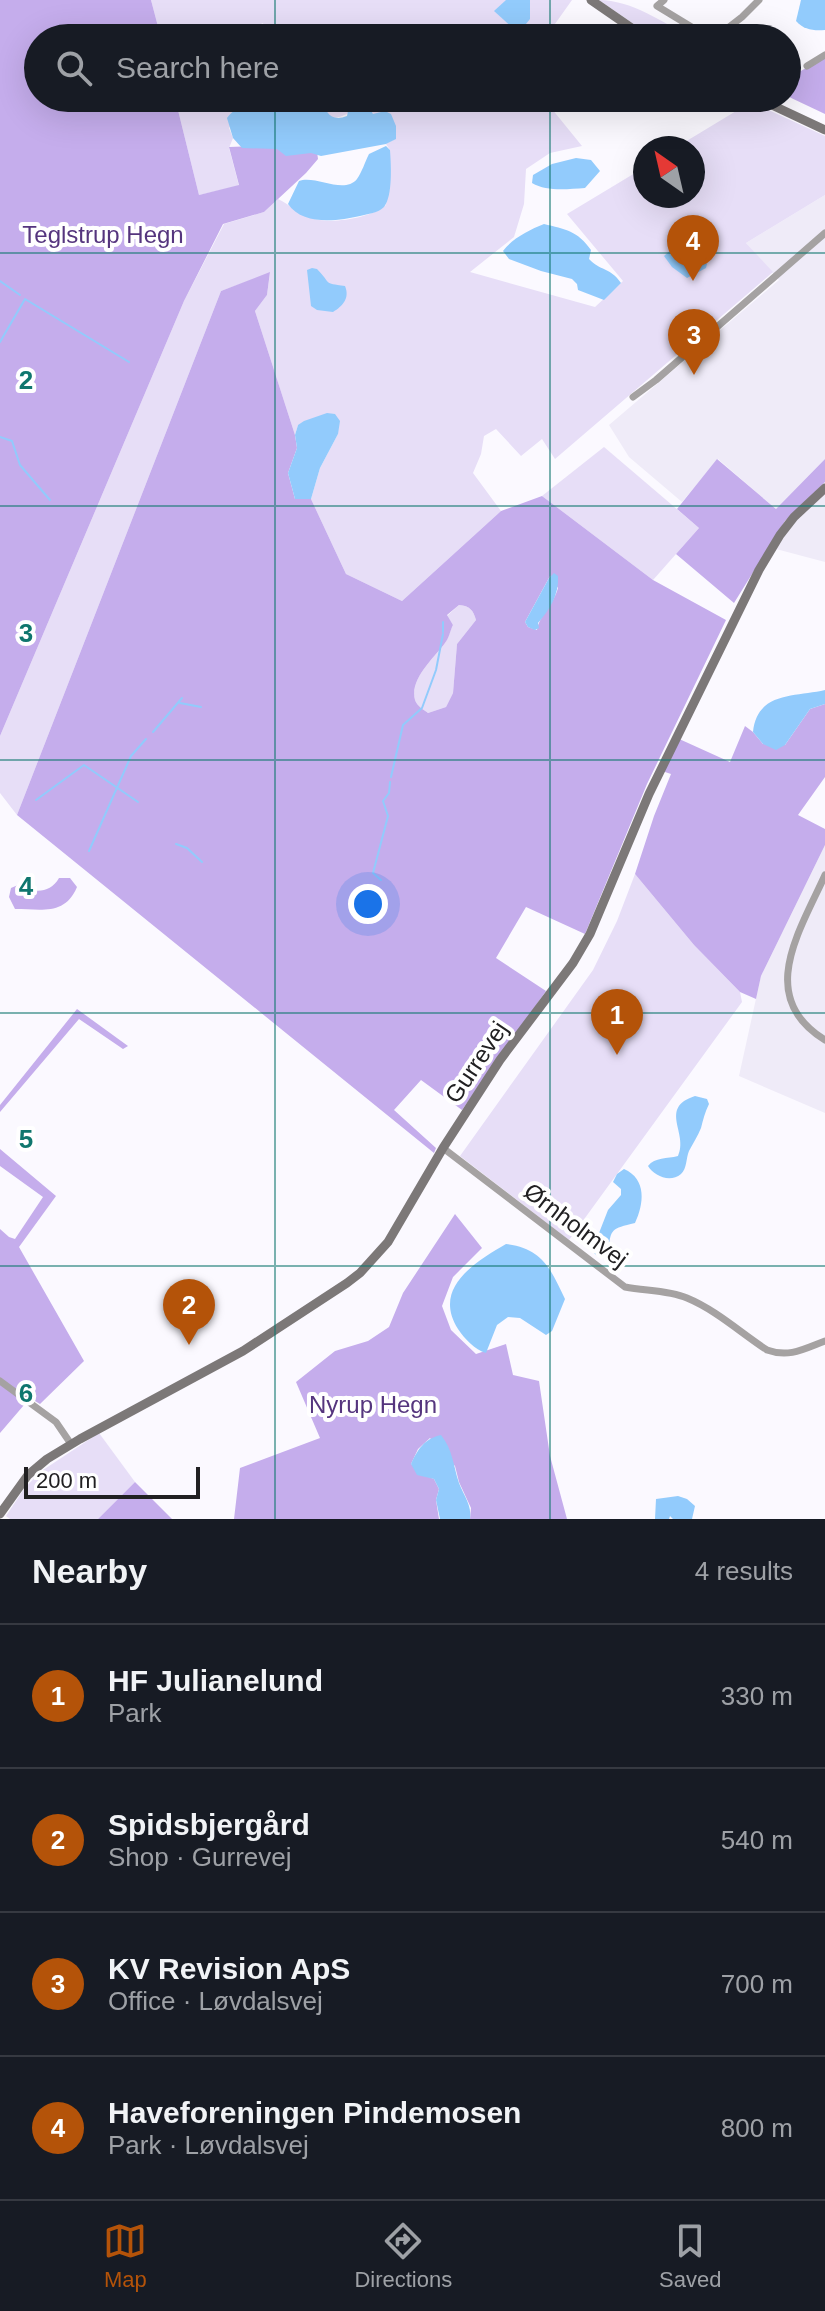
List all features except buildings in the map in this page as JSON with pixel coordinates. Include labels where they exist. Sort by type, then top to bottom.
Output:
[{"type":"street","points":[[591,0],[626,24]]},
{"type":"street","points":[[664,0],[657,6],[687,24]]},
{"type":"street","points":[[733,24],[759,0]]},
{"type":"street","points":[[807,66],[825,55]]},
{"type":"street","points":[[787,112],[825,130]]},
{"type":"street","points":[[633,397],[825,233]]},
{"type":"street","name":"Gurrevej","points":[[0,1514],[28,1475],[47,1459],[243,1351],[347,1283],[388,1242],[443,1148],[500,1060],[587,940],[649,794],[759,570],[794,517],[825,488]]},
{"type":"street","points":[[825,875],[793,946],[786,980],[789,998],[797,1014],[808,1028],[825,1040]]},
{"type":"street","name":"Ørnholmvej","points":[[443,1148],[625,1287],[686,1297],[777,1354],[792,1354],[825,1341]]},
{"type":"street","points":[[0,1381],[56,1422],[71,1444]]},
{"type":"shaded area","points":[[151,0],[572,0],[555,24],[157,24]]},
{"type":"shaded area","points":[[599,0],[635,8],[667,24],[634,24]]},
{"type":"shaded area","points":[[178,112],[238,112],[229,128],[233,138],[229,148],[239,186],[199,195]]},
{"type":"shaded area","points":[[326,112],[350,112],[346,115],[333,117]]},
{"type":"shaded area","points":[[372,112],[554,112],[582,146],[550,153],[526,169],[524,204],[514,237],[470,272],[595,307],[623,281],[567,214],[633,174],[633,208],[705,208],[705,136],[695,136],[734,112],[773,112],[825,136],[825,195],[746,243],[773,272],[555,459],[542,439],[521,456],[496,429],[484,436],[473,473],[501,511],[402,601],[346,574],[311,499],[320,468],[338,434],[298,425],[295,435],[255,311],[267,295],[270,273],[221,291],[17,815],[0,793],[0,736],[184,301],[224,224],[264,212],[278,199],[311,218],[329,221],[361,217],[386,205],[390,150],[386,144],[395,139],[379,114]]},
{"type":"shaded area","points":[[825,195],[825,459],[776,509],[718,459],[682,502],[629,457],[609,425],[779,280],[746,243]]},
{"type":"shaded area","points":[[604,447],[699,528],[653,580],[542,496]]},
{"type":"shaded area","points":[[825,482],[825,562],[776,549],[785,521]]},
{"type":"shaded area","points":[[459,605],[470,609],[476,620],[457,644],[453,693],[446,707],[428,713],[415,700],[416,684],[446,641],[453,625],[447,616]]},
{"type":"shaded area","points":[[825,845],[825,1113],[739,1076],[761,976]]},
{"type":"shaded area","points":[[635,874],[694,945],[740,992],[742,1002],[569,1240],[460,1156],[593,970]]},
{"type":"shaded area","points":[[99,1433],[135,1482],[98,1519],[10,1519],[6,1516],[40,1472]]},
{"type":"green space","name":"Teglstrup Hegn","points":[[0,0],[151,0],[157,24],[24,24],[24,112],[178,112],[199,195],[239,185],[229,147],[316,144],[318,159],[264,212],[223,224],[184,301],[0,736]]},
{"type":"green space","points":[[825,57],[825,114],[801,103],[801,71]]},
{"type":"green space","points":[[270,272],[267,295],[255,311],[295,435],[297,448],[288,473],[295,499],[311,499],[346,574],[402,601],[501,511],[542,496],[653,580],[726,620],[647,784],[585,934],[526,907],[496,958],[546,991],[462,1110],[421,1080],[394,1110],[436,1148],[434,1153],[17,815],[221,291]],"holes":[[[550,576],[558,588],[537,630],[528,627],[525,622]],[[459,605],[470,609],[476,620],[457,644],[453,693],[446,707],[428,713],[415,700],[416,684],[446,641],[453,625],[447,615]]]},
{"type":"green space","points":[[717,459],[776,509],[825,459],[825,482],[785,521],[734,603],[676,554],[699,528],[677,509]]},
{"type":"green space","points":[[825,704],[825,777],[798,815],[825,829],[825,845],[761,976],[756,999],[740,992],[694,945],[635,874],[671,774],[662,771],[677,738],[730,762],[745,726],[763,744],[785,745],[810,709]]},
{"type":"green space","points":[[59,878],[70,878],[77,887],[66,903],[43,910],[15,909],[9,897],[11,888],[18,885],[29,890],[46,889]]},
{"type":"green space","points":[[77,1009],[128,1046],[123,1049],[79,1019],[0,1112],[0,1105]]},
{"type":"green space","points":[[0,1149],[56,1196],[19,1247],[84,1361],[40,1404],[30,1398],[0,1433],[0,1229],[15,1239],[43,1197],[0,1166]]},
{"type":"green space","name":"Nyrup Hegn","points":[[455,1214],[482,1248],[453,1277],[442,1306],[451,1330],[476,1354],[506,1344],[513,1375],[539,1381],[550,1456],[567,1519],[470,1519],[471,1508],[455,1466],[430,1438],[418,1449],[411,1464],[434,1479],[439,1489],[436,1500],[439,1519],[234,1519],[240,1468],[320,1438],[296,1382],[335,1351],[368,1341],[389,1327],[403,1293]]},
{"type":"green space","points":[[135,1482],[172,1519],[98,1519]]},
{"type":"water","points":[[506,0],[530,0],[530,19],[526,24],[508,24],[494,11]]},
{"type":"water","points":[[801,0],[825,0],[825,30],[809,29],[796,21]]},
{"type":"water","points":[[232,112],[327,112],[337,118],[347,116],[348,112],[387,112],[396,126],[396,139],[386,144],[321,156],[311,153],[286,156],[277,149],[242,148],[233,138],[227,118]]},
{"type":"water","points":[[386,146],[390,150],[390,188],[387,202],[379,211],[351,218],[321,220],[302,216],[288,204],[299,181],[313,180],[337,185],[351,183],[359,176],[369,154]]},
{"type":"water","points":[[576,158],[591,160],[600,171],[585,188],[551,189],[532,183],[533,175],[552,164]]},
{"type":"water","points":[[544,224],[576,235],[591,250],[589,259],[621,283],[604,300],[578,290],[572,279],[509,259],[503,251],[507,246]]},
{"type":"water","points":[[683,246],[694,250],[707,264],[706,268],[687,278],[672,267],[664,256],[673,248]]},
{"type":"water","points":[[317,269],[328,282],[345,286],[345,301],[333,312],[311,306],[307,270]]},
{"type":"water","points":[[327,413],[335,414],[340,421],[338,434],[320,468],[311,499],[295,499],[288,473],[297,448],[295,435],[298,425]]},
{"type":"water","points":[[554,573],[558,576],[555,596],[538,623],[539,628],[535,630],[525,622]]},
{"type":"water","points":[[825,690],[825,704],[810,709],[785,745],[776,750],[763,744],[753,732],[756,719],[770,703],[780,698]]},
{"type":"water","points":[[695,1096],[707,1099],[709,1104],[684,1169],[677,1177],[658,1175],[648,1166],[658,1160],[678,1156],[680,1139],[676,1114],[684,1101]]},
{"type":"water","points":[[624,1169],[640,1185],[640,1208],[635,1223],[614,1231],[608,1252],[602,1257],[592,1251],[587,1241],[599,1233],[608,1210],[621,1195],[621,1189],[613,1182]]},
{"type":"water","points":[[506,1244],[537,1255],[549,1269],[565,1299],[552,1331],[546,1335],[520,1318],[508,1317],[497,1325],[486,1353],[470,1343],[458,1329],[451,1314],[450,1301],[454,1289],[470,1268]]},
{"type":"water","points":[[441,1435],[469,1505],[470,1519],[440,1519],[436,1500],[439,1489],[434,1479],[417,1475],[411,1464],[422,1445]]},
{"type":"water","points":[[678,1496],[695,1506],[692,1519],[673,1519],[670,1516],[669,1519],[655,1519],[656,1499]]},
{"type":"waterway","points":[[0,281],[20,295]]},
{"type":"waterway","points":[[0,342],[25,299],[129,362]]},
{"type":"waterway","points":[[0,437],[12,441],[20,465],[50,500]]},
{"type":"waterway","points":[[443,622],[443,632]]},
{"type":"waterway","points":[[391,777],[403,725],[422,708],[436,670],[443,634]]},
{"type":"waterway","points":[[153,732],[182,698]]},
{"type":"waterway","points":[[180,703],[201,707]]},
{"type":"waterway","points":[[89,851],[131,756],[146,739]]},
{"type":"waterway","points":[[36,800],[84,765],[138,802]]},
{"type":"waterway","points":[[381,880],[373,873],[388,816],[383,801],[389,793],[390,782]]},
{"type":"waterway","points":[[176,844],[187,848],[202,862]]},
{"type":"place","name":"Haveforeningen Pindemosen","points":[[693,281]]},
{"type":"place","name":"KV Revision ApS","points":[[694,375]]},
{"type":"place","name":"HF Julianelund","points":[[617,1055]]},
{"type":"place","name":"Spidsbjergård","points":[[189,1345]]}]
